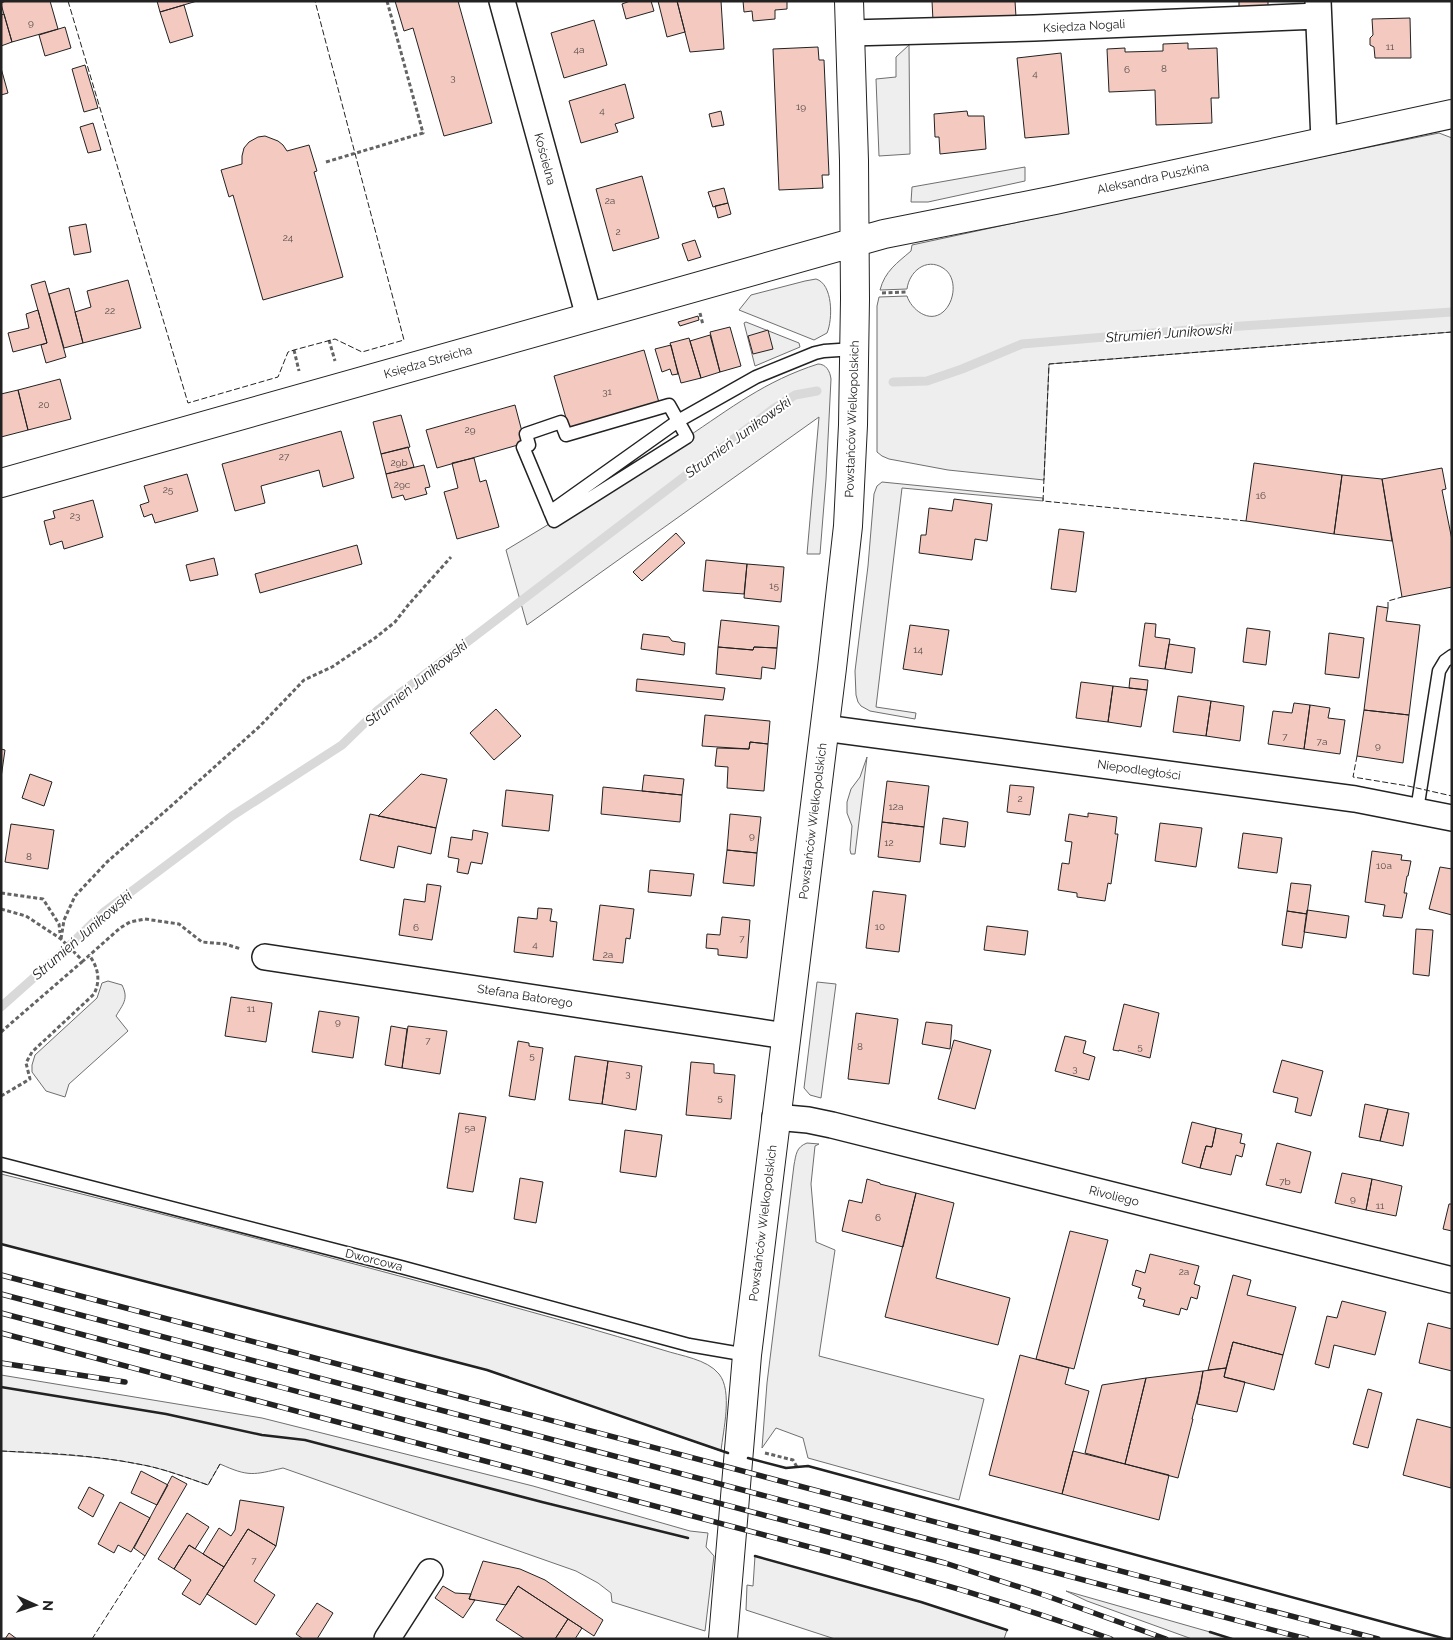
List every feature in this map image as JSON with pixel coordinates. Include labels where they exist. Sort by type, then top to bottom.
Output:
[{"type":"street","name":"Kościelna","points":[[502,1],[590,317]]},
{"type":"street","name":"Powstańców Wielkopolskich","points":[[723,1639],[747,1355],[848,526],[852,462],[854,349],[854,242],[849,1]]},
{"type":"street","name":"Księdza Nogali","points":[[850,33],[1034,28],[1318,8]]},
{"type":"street","points":[[1318,8],[1324,141]]},
{"type":"street","name":"Aleksandra Puszkina","points":[[854,242],[884,234],[1055,200],[1452,114]]},
{"type":"street","name":"Księdza Streicha","points":[[1,483],[854,242]]},
{"type":"street","name":"Niepodległości","points":[[824,728],[1329,796],[1417,810],[1452,818]]},
{"type":"street","name":"Stefana Batorego","points":[[265,957],[786,1036]]},
{"type":"street","name":"Rivoliego","points":[[776,1117],[808,1120],[839,1127],[1452,1280]]},
{"type":"street","points":[[387,1639],[430,1572]]},
{"type":"lane","points":[[550,512],[678,421],[756,377],[824,351],[854,349]]},
{"type":"lane","points":[[669,405],[678,421],[686,438],[554,521],[523,447],[530,445],[526,434],[561,422],[566,435],[669,405]]},
{"type":"lane","points":[[1417,810],[1439,671],[1445,661],[1452,656]]},
{"type":"lane","name":"Dworcowa","points":[[1,1164],[401,1267],[689,1345],[747,1355]]},
{"type":"path","points":[[326,162],[423,133],[387,1]]},
{"type":"path","points":[[873,293],[906,292]]},
{"type":"path","points":[[700,312],[703,325]]},
{"type":"path","points":[[329,340],[336,365]]},
{"type":"path","points":[[294,350],[301,376]]},
{"type":"path","points":[[61,938],[64,920],[75,896],[107,862],[260,726],[304,680],[332,666],[375,638],[395,622],[450,557]]},
{"type":"path","points":[[1,893],[43,899],[59,924],[61,938]]},
{"type":"path","points":[[1,909],[26,916],[61,938],[83,961]]},
{"type":"path","points":[[1,1032],[120,928],[130,922],[145,919],[180,924],[202,942],[225,944],[265,957]]},
{"type":"path","points":[[1,1096],[30,1079],[26,1063],[32,1052],[94,994],[98,985],[97,973],[95,963],[89,955]]},
{"type":"path","points":[[760,1452],[793,1460],[797,1467]]},
{"type":"shaded area","points":[[909,45],[910,154],[879,156],[876,79],[896,77],[896,57]]},
{"type":"shaded area","points":[[1439,133],[1452,138],[1452,332],[1049,364],[1044,480],[948,470],[889,459],[877,452],[877,306],[879,297],[907,296],[916,310],[927,316],[932,316],[938,315],[947,308],[952,296],[953,283],[948,272],[937,265],[930,264],[919,268],[915,272],[908,283],[907,289],[880,290],[888,272],[911,251],[912,245]]},
{"type":"shaded area","points":[[1025,167],[1025,181],[928,202],[911,202],[912,187]]},
{"type":"shaded area","points":[[816,279],[822,282],[826,288],[831,311],[827,333],[814,340],[739,310],[751,295]]},
{"type":"shaded area","points":[[746,322],[799,343],[800,347],[755,366],[744,323]]},
{"type":"shaded area","points":[[818,364],[827,368],[831,379],[820,554],[807,554],[819,417],[527,625],[506,550],[641,467],[749,396],[781,379]]},
{"type":"shaded area","points":[[882,482],[1043,498],[1043,501],[902,488],[876,707],[916,713],[915,719],[870,711],[861,706],[856,695],[855,671],[868,566],[874,494],[877,486]]},
{"type":"shaded area","points":[[867,757],[855,854],[851,854],[852,826],[847,813],[847,802],[851,789],[860,777]]},
{"type":"shaded area","points":[[108,981],[122,985],[124,990],[125,998],[123,1005],[116,1016],[128,1031],[69,1084],[65,1097],[46,1091],[32,1072],[35,1055],[97,998],[102,983]]},
{"type":"shaded area","points":[[817,982],[836,984],[821,1098],[810,1095],[804,1088]]},
{"type":"shaded area","points":[[807,1143],[819,1144],[815,1146],[811,1184],[816,1242],[835,1250],[819,1356],[984,1399],[959,1500],[808,1458],[803,1438],[776,1428],[762,1448],[767,1383],[794,1165],[799,1149]]},
{"type":"shaded area","points":[[1,1174],[429,1284],[701,1361],[719,1374],[726,1390],[726,1411],[721,1451],[487,1370],[1,1244]]},
{"type":"shaded area","points":[[1,1375],[262,1418],[533,1486],[690,1531],[708,1533],[706,1547],[714,1556],[705,1631],[612,1602],[611,1593],[598,1583],[576,1571],[283,1468],[251,1474],[220,1464],[208,1485],[156,1468],[121,1461],[70,1455],[1,1451]]},
{"type":"shaded area","points":[[755,1556],[921,1602],[1007,1630],[1004,1639],[835,1639],[746,1610],[747,1585],[753,1586]]},
{"type":"shaded area","points":[[1066,1591],[1232,1639],[1192,1639],[1087,1601]]},
{"type":"building","points":[[6,1],[50,1],[58,29],[12,42],[1,4]]},
{"type":"building","points":[[157,1],[197,1],[160,12]]},
{"type":"building","points":[[395,1],[458,1],[492,123],[444,136],[413,28],[404,31]]},
{"type":"building","points":[[630,1],[651,1],[654,11],[626,19],[622,4]]},
{"type":"building","points":[[658,1],[677,1],[685,32],[667,37]]},
{"type":"building","points":[[677,1],[721,1],[724,49],[690,52]]},
{"type":"building","points":[[743,1],[787,1],[787,9],[775,10],[775,19],[753,21],[752,11],[744,12]]},
{"type":"building","points":[[932,1],[1015,1],[1016,17],[933,21]]},
{"type":"building","points":[[1239,1],[1268,1],[1268,6],[1239,7]]},
{"type":"building","points":[[184,5],[193,36],[170,43],[160,12]]},
{"type":"building","points":[[4,14],[12,42],[1,46],[1,15]]},
{"type":"building","points":[[1410,18],[1411,58],[1375,58],[1374,47],[1370,45],[1370,38],[1373,35],[1372,19]]},
{"type":"building","points":[[594,20],[607,65],[564,78],[551,33]]},
{"type":"building","points":[[65,27],[71,48],[45,56],[39,35]]},
{"type":"building","points":[[1188,43],[1188,49],[1217,48],[1219,98],[1211,98],[1212,123],[1156,125],[1155,90],[1109,92],[1107,49],[1125,48],[1125,52],[1163,51],[1163,44]]},
{"type":"building","points":[[818,47],[819,60],[824,60],[829,175],[822,175],[823,188],[779,190],[773,49]]},
{"type":"building","points":[[1061,53],[1069,134],[1025,138],[1017,58]]},
{"type":"building","points":[[85,65],[98,108],[84,112],[72,69]]},
{"type":"building","points":[[1,68],[8,93],[1,95]]},
{"type":"building","points":[[625,84],[634,118],[615,124],[618,132],[581,143],[569,101]]},
{"type":"building","points":[[721,111],[724,125],[712,127],[709,114]]},
{"type":"building","points":[[967,111],[968,116],[984,116],[986,149],[940,154],[939,137],[935,137],[934,114]]},
{"type":"building","points":[[93,123],[101,150],[88,153],[80,127]]},
{"type":"building","points":[[265,136],[278,141],[287,151],[309,145],[317,171],[314,172],[343,277],[263,300],[233,195],[229,197],[221,170],[242,164],[244,148],[249,142],[258,137]]},
{"type":"building","points":[[642,176],[659,238],[613,251],[596,189]]},
{"type":"building","points":[[724,188],[728,203],[713,207],[708,192]]},
{"type":"building","points":[[728,203],[731,214],[718,218],[715,206]]},
{"type":"building","points":[[86,224],[91,252],[74,255],[69,227]]},
{"type":"building","points":[[695,240],[701,257],[688,261],[682,244]]},
{"type":"building","points":[[128,280],[141,328],[83,343],[75,312],[91,307],[87,291]]},
{"type":"building","points":[[45,281],[66,357],[46,363],[41,345],[47,343],[31,285]]},
{"type":"building","points":[[69,288],[83,343],[64,348],[49,294]]},
{"type":"building","points":[[38,310],[47,343],[13,352],[8,333],[29,328],[26,314]]},
{"type":"building","points":[[698,316],[699,320],[680,326],[678,322]]},
{"type":"building","points":[[730,327],[741,366],[720,372],[710,332]]},
{"type":"building","points":[[768,330],[773,349],[753,354],[748,336]]},
{"type":"building","points":[[710,335],[720,372],[701,378],[690,341]]},
{"type":"building","points":[[689,338],[701,378],[681,383],[670,343]]},
{"type":"building","points":[[671,345],[678,374],[672,375],[670,369],[662,372],[655,349]]},
{"type":"building","points":[[644,350],[660,406],[570,432],[554,376]]},
{"type":"building","points":[[60,379],[71,419],[28,430],[18,390]]},
{"type":"building","points":[[18,390],[28,430],[1,437],[1,394]]},
{"type":"building","points":[[515,405],[525,443],[437,468],[426,430]]},
{"type":"building","points":[[401,415],[410,447],[381,454],[373,422]]},
{"type":"building","points":[[341,431],[354,478],[323,487],[319,470],[261,486],[265,503],[235,511],[222,464]]},
{"type":"building","points":[[408,447],[414,467],[386,474],[381,454]]},
{"type":"building","points":[[474,458],[480,482],[486,480],[499,527],[457,539],[444,492],[458,488],[452,463]]},
{"type":"building","points":[[1254,463],[1342,475],[1334,534],[1246,521]]},
{"type":"building","points":[[424,465],[430,487],[425,488],[427,494],[405,500],[403,495],[392,498],[386,474]]},
{"type":"building","points":[[1442,468],[1446,489],[1442,490],[1452,540],[1452,587],[1402,597],[1382,479]]},
{"type":"building","points":[[187,474],[198,511],[155,523],[152,514],[144,517],[140,505],[149,502],[144,486]]},
{"type":"building","points":[[1342,475],[1382,479],[1392,541],[1334,534]]},
{"type":"building","points":[[954,499],[992,504],[987,541],[975,539],[972,560],[919,553],[921,535],[926,535],[929,508],[952,511]]},
{"type":"building","points":[[93,500],[103,537],[64,549],[62,541],[50,545],[44,521],[55,518],[53,511]]},
{"type":"building","points":[[1059,529],[1084,532],[1076,592],[1051,589]]},
{"type":"building","points":[[676,533],[685,543],[642,581],[633,572]]},
{"type":"building","points":[[357,545],[362,564],[260,593],[255,574]]},
{"type":"building","points":[[214,558],[218,575],[190,581],[186,565]]},
{"type":"building","points":[[706,560],[747,564],[744,594],[703,591]]},
{"type":"building","points":[[747,564],[784,567],[781,602],[744,598]]},
{"type":"building","points":[[1377,606],[1388,608],[1386,621],[1420,625],[1409,715],[1364,710]]},
{"type":"building","points":[[721,620],[779,626],[777,648],[754,647],[753,650],[718,647]]},
{"type":"building","points":[[1145,623],[1156,624],[1155,637],[1170,639],[1165,669],[1139,666]]},
{"type":"building","points":[[910,625],[949,630],[942,675],[903,669]]},
{"type":"building","points":[[1247,628],[1270,631],[1266,665],[1243,662]]},
{"type":"building","points":[[1329,633],[1364,638],[1359,678],[1325,674]]},
{"type":"building","points":[[643,634],[669,637],[672,641],[685,643],[684,655],[641,649]]},
{"type":"building","points":[[1169,644],[1195,648],[1192,673],[1165,669]]},
{"type":"building","points":[[718,647],[753,650],[754,647],[777,648],[775,669],[762,667],[761,679],[716,674]]},
{"type":"building","points":[[1130,678],[1148,680],[1147,690],[1129,688]]},
{"type":"building","points":[[637,679],[725,688],[723,700],[636,691]]},
{"type":"building","points":[[1081,682],[1113,686],[1108,722],[1076,718]]},
{"type":"building","points":[[1113,686],[1147,690],[1141,727],[1108,722]]},
{"type":"building","points":[[1178,696],[1211,701],[1206,736],[1173,732]]},
{"type":"building","points":[[1211,701],[1244,706],[1240,741],[1206,736]]},
{"type":"building","points":[[1294,703],[1310,705],[1304,749],[1268,744],[1273,711],[1292,713]]},
{"type":"building","points":[[1310,705],[1330,708],[1328,718],[1345,720],[1340,754],[1304,749]]},
{"type":"building","points":[[496,709],[521,736],[494,760],[470,733]]},
{"type":"building","points":[[1364,710],[1409,715],[1403,763],[1357,756]]},
{"type":"building","points":[[705,715],[770,721],[768,744],[750,742],[749,749],[702,746]]},
{"type":"building","points":[[750,742],[768,744],[764,791],[727,788],[728,767],[715,766],[717,748],[749,749]]},
{"type":"building","points":[[1,749],[5,750],[1,778]]},
{"type":"building","points":[[30,774],[52,782],[44,806],[22,798]]},
{"type":"building","points":[[421,774],[447,779],[436,828],[378,816]]},
{"type":"building","points":[[644,775],[684,779],[682,795],[642,791]]},
{"type":"building","points":[[887,781],[929,786],[924,827],[882,822]]},
{"type":"building","points":[[1010,785],[1034,787],[1030,815],[1007,812]]},
{"type":"building","points":[[603,787],[682,795],[680,822],[601,814]]},
{"type":"building","points":[[506,790],[553,795],[549,831],[502,826]]},
{"type":"building","points":[[1088,813],[1117,817],[1115,834],[1118,834],[1111,884],[1108,883],[1105,901],[1077,897],[1077,893],[1058,890],[1062,863],[1069,864],[1072,842],[1065,841],[1069,814],[1088,817]]},
{"type":"building","points":[[370,814],[436,828],[431,854],[398,846],[394,868],[360,860]]},
{"type":"building","points":[[730,814],[761,817],[757,853],[727,850]]},
{"type":"building","points":[[943,818],[968,822],[965,847],[940,844]]},
{"type":"building","points":[[882,822],[924,827],[920,862],[878,857]]},
{"type":"building","points":[[1160,823],[1202,828],[1196,867],[1155,861]]},
{"type":"building","points":[[11,824],[54,830],[48,869],[5,862]]},
{"type":"building","points":[[473,830],[488,833],[482,864],[471,862],[468,874],[457,872],[459,859],[448,857],[451,837],[472,840]]},
{"type":"building","points":[[1243,833],[1282,838],[1277,873],[1238,868]]},
{"type":"building","points":[[727,850],[757,853],[754,886],[723,883]]},
{"type":"building","points":[[1372,851],[1402,855],[1401,860],[1411,861],[1404,893],[1407,893],[1402,918],[1383,916],[1385,905],[1365,902]]},
{"type":"building","points":[[1440,867],[1452,869],[1452,915],[1429,909]]},
{"type":"building","points":[[650,870],[694,874],[691,896],[648,892]]},
{"type":"building","points":[[1291,883],[1311,885],[1307,914],[1287,911]]},
{"type":"building","points":[[427,884],[441,886],[432,940],[399,935],[404,899],[425,902]]},
{"type":"building","points":[[873,891],[906,895],[899,952],[866,948]]},
{"type":"building","points":[[600,905],[634,909],[630,939],[626,938],[623,963],[593,960]]},
{"type":"building","points":[[538,908],[552,909],[550,921],[557,922],[553,957],[514,952],[518,917],[537,919]]},
{"type":"building","points":[[1307,910],[1349,916],[1346,938],[1304,932]]},
{"type":"building","points":[[1287,911],[1307,914],[1302,948],[1282,945]]},
{"type":"building","points":[[722,917],[750,920],[747,958],[718,955],[718,949],[706,948],[707,934],[720,935]]},
{"type":"building","points":[[987,926],[1028,931],[1025,955],[984,950]]},
{"type":"building","points":[[1416,929],[1433,930],[1429,976],[1413,974]]},
{"type":"building","points":[[231,997],[272,1003],[266,1042],[225,1036]]},
{"type":"building","points":[[1124,1004],[1159,1013],[1150,1058],[1113,1050]]},
{"type":"building","points":[[319,1011],[359,1017],[353,1058],[312,1052]]},
{"type":"building","points":[[856,1013],[898,1019],[889,1084],[848,1079]]},
{"type":"building","points":[[926,1022],[952,1025],[950,1049],[922,1044]]},
{"type":"building","points":[[391,1026],[407,1029],[402,1068],[385,1065]]},
{"type":"building","points":[[408,1026],[447,1031],[440,1074],[402,1068]]},
{"type":"building","points":[[1065,1036],[1086,1041],[1083,1053],[1095,1057],[1089,1080],[1055,1071]]},
{"type":"building","points":[[954,1040],[991,1050],[975,1109],[938,1099]]},
{"type":"building","points":[[518,1041],[529,1043],[529,1046],[543,1048],[535,1100],[509,1096]]},
{"type":"building","points":[[575,1056],[608,1061],[602,1104],[569,1100]]},
{"type":"building","points":[[1282,1060],[1323,1071],[1311,1116],[1295,1112],[1298,1098],[1273,1092]]},
{"type":"building","points":[[608,1061],[642,1066],[636,1110],[602,1104]]},
{"type":"building","points":[[691,1062],[714,1064],[714,1073],[735,1075],[731,1119],[686,1115]]},
{"type":"building","points":[[1365,1104],[1388,1109],[1380,1141],[1359,1137]]},
{"type":"building","points":[[1388,1109],[1409,1113],[1403,1146],[1380,1141]]},
{"type":"building","points":[[459,1113],[486,1117],[473,1192],[447,1188]]},
{"type":"building","points":[[1192,1122],[1216,1128],[1212,1147],[1206,1146],[1200,1168],[1182,1163]]},
{"type":"building","points":[[1216,1128],[1242,1134],[1240,1143],[1245,1144],[1242,1157],[1236,1155],[1231,1175],[1200,1168],[1206,1146],[1212,1147]]},
{"type":"building","points":[[625,1130],[662,1135],[656,1177],[620,1172]]},
{"type":"building","points":[[1277,1143],[1311,1152],[1301,1193],[1266,1185]]},
{"type":"building","points":[[1342,1173],[1372,1179],[1366,1210],[1335,1203]]},
{"type":"building","points":[[520,1178],[543,1182],[536,1223],[514,1219]]},
{"type":"building","points":[[867,1179],[916,1193],[903,1247],[842,1231],[849,1200],[862,1203]]},
{"type":"building","points":[[1372,1179],[1402,1186],[1396,1216],[1366,1210]]},
{"type":"building","points":[[916,1193],[954,1203],[936,1278],[1010,1298],[998,1345],[885,1317]]},
{"type":"building","points":[[1449,1204],[1452,1204],[1452,1231],[1443,1229]]},
{"type":"building","points":[[1070,1231],[1108,1240],[1074,1369],[1036,1359]]},
{"type":"building","points":[[1150,1254],[1199,1266],[1194,1284],[1200,1286],[1197,1299],[1191,1297],[1187,1310],[1181,1308],[1179,1315],[1143,1306],[1145,1300],[1138,1298],[1141,1288],[1132,1285],[1136,1270],[1145,1273]]},
{"type":"building","points":[[1233,1275],[1251,1280],[1247,1295],[1296,1307],[1283,1355],[1233,1342],[1226,1368],[1208,1370]]},
{"type":"building","points":[[1342,1301],[1386,1312],[1375,1355],[1334,1345],[1329,1368],[1315,1364],[1327,1316],[1337,1318]]},
{"type":"building","points":[[1428,1323],[1452,1329],[1452,1371],[1419,1363]]},
{"type":"building","points":[[1233,1342],[1283,1355],[1274,1390],[1224,1377]]},
{"type":"building","points":[[1020,1355],[1069,1368],[1065,1384],[1089,1391],[1062,1494],[989,1475]]},
{"type":"building","points":[[1226,1368],[1224,1377],[1245,1382],[1237,1412],[1197,1404],[1203,1371]]},
{"type":"building","points":[[1203,1371],[1178,1478],[1125,1464],[1146,1378]]},
{"type":"building","points":[[1146,1378],[1125,1464],[1085,1453],[1102,1385]]},
{"type":"building","points":[[1368,1389],[1382,1393],[1368,1448],[1353,1444]]},
{"type":"building","points":[[1417,1419],[1452,1428],[1451,1488],[1403,1475]]},
{"type":"building","points":[[1073,1451],[1169,1475],[1159,1520],[1062,1494]]},
{"type":"building","points":[[141,1471],[168,1485],[157,1505],[131,1493]]},
{"type":"building","points":[[172,1476],[187,1484],[145,1556],[134,1548]]},
{"type":"building","points":[[89,1487],[104,1495],[93,1517],[78,1508]]},
{"type":"building","points":[[240,1500],[284,1507],[276,1546],[248,1529],[224,1567],[203,1554],[219,1528],[231,1536],[235,1530]]},
{"type":"building","points":[[120,1502],[150,1518],[131,1552],[118,1545],[114,1553],[98,1544]]},
{"type":"building","points":[[187,1513],[209,1527],[195,1549],[189,1545],[174,1569],[158,1559]]},
{"type":"building","points":[[248,1529],[276,1546],[254,1581],[275,1595],[256,1625],[207,1594]]},
{"type":"building","points":[[189,1545],[224,1567],[200,1605],[182,1594],[191,1580],[174,1569]]},
{"type":"building","points":[[483,1561],[520,1569],[545,1580],[603,1620],[594,1636],[518,1586],[506,1605],[469,1599]]},
{"type":"building","points":[[443,1586],[455,1593],[471,1594],[469,1599],[475,1600],[463,1618],[435,1598]]},
{"type":"building","points":[[518,1586],[568,1619],[555,1639],[525,1639],[496,1620]]},
{"type":"building","points":[[317,1603],[333,1613],[317,1639],[303,1639],[296,1634]]},
{"type":"building","points":[[568,1619],[582,1628],[575,1639],[555,1639]]},
{"type":"building","points":[[9,1633],[17,1639],[5,1639]]},
{"type":"waterway","name":"Strumień Junikowski","points":[[893,382],[927,381],[962,369],[1022,344],[1212,328],[1452,312]]},
{"type":"waterway","name":"Strumień Junikowski","points":[[1,1007],[104,912],[232,816],[342,745],[378,710],[773,409],[795,395],[817,391]]},
{"type":"railway","points":[[1,1275],[1378,1639]]},
{"type":"railway","points":[[1,1294],[1307,1639]]},
{"type":"railway","points":[[1,1313],[945,1563],[1047,1596],[1166,1639]]},
{"type":"railway","points":[[1,1333],[836,1554],[1009,1604],[1111,1639]]},
{"type":"railway","points":[[1,1363],[125,1382]]},
{"type":"fence","points":[[68,1],[188,403],[278,377],[288,352],[294,350],[335,339],[362,352],[404,340],[315,1]]},
{"type":"fence","points":[[1246,521],[1043,501],[1049,364],[1452,332]]},
{"type":"fence","points":[[1388,608],[1388,601],[1402,597]]},
{"type":"fence","points":[[1357,756],[1353,777],[1408,786],[1452,796]]},
{"type":"fence","points":[[1,1451],[104,1458],[156,1468],[208,1485],[220,1464]]},
{"type":"fence","points":[[92,1639],[145,1556]]},
{"type":"wall","points":[[1,1244],[487,1370],[728,1453]]},
{"type":"wall","points":[[1,1387],[166,1414],[262,1435],[305,1440],[688,1538]]},
{"type":"wall","points":[[748,1458],[786,1468],[808,1466],[1446,1639]]},
{"type":"wall","points":[[755,1556],[921,1602],[1007,1630]]},
{"type":"wall","points":[[1210,1632],[1232,1639]]}]
